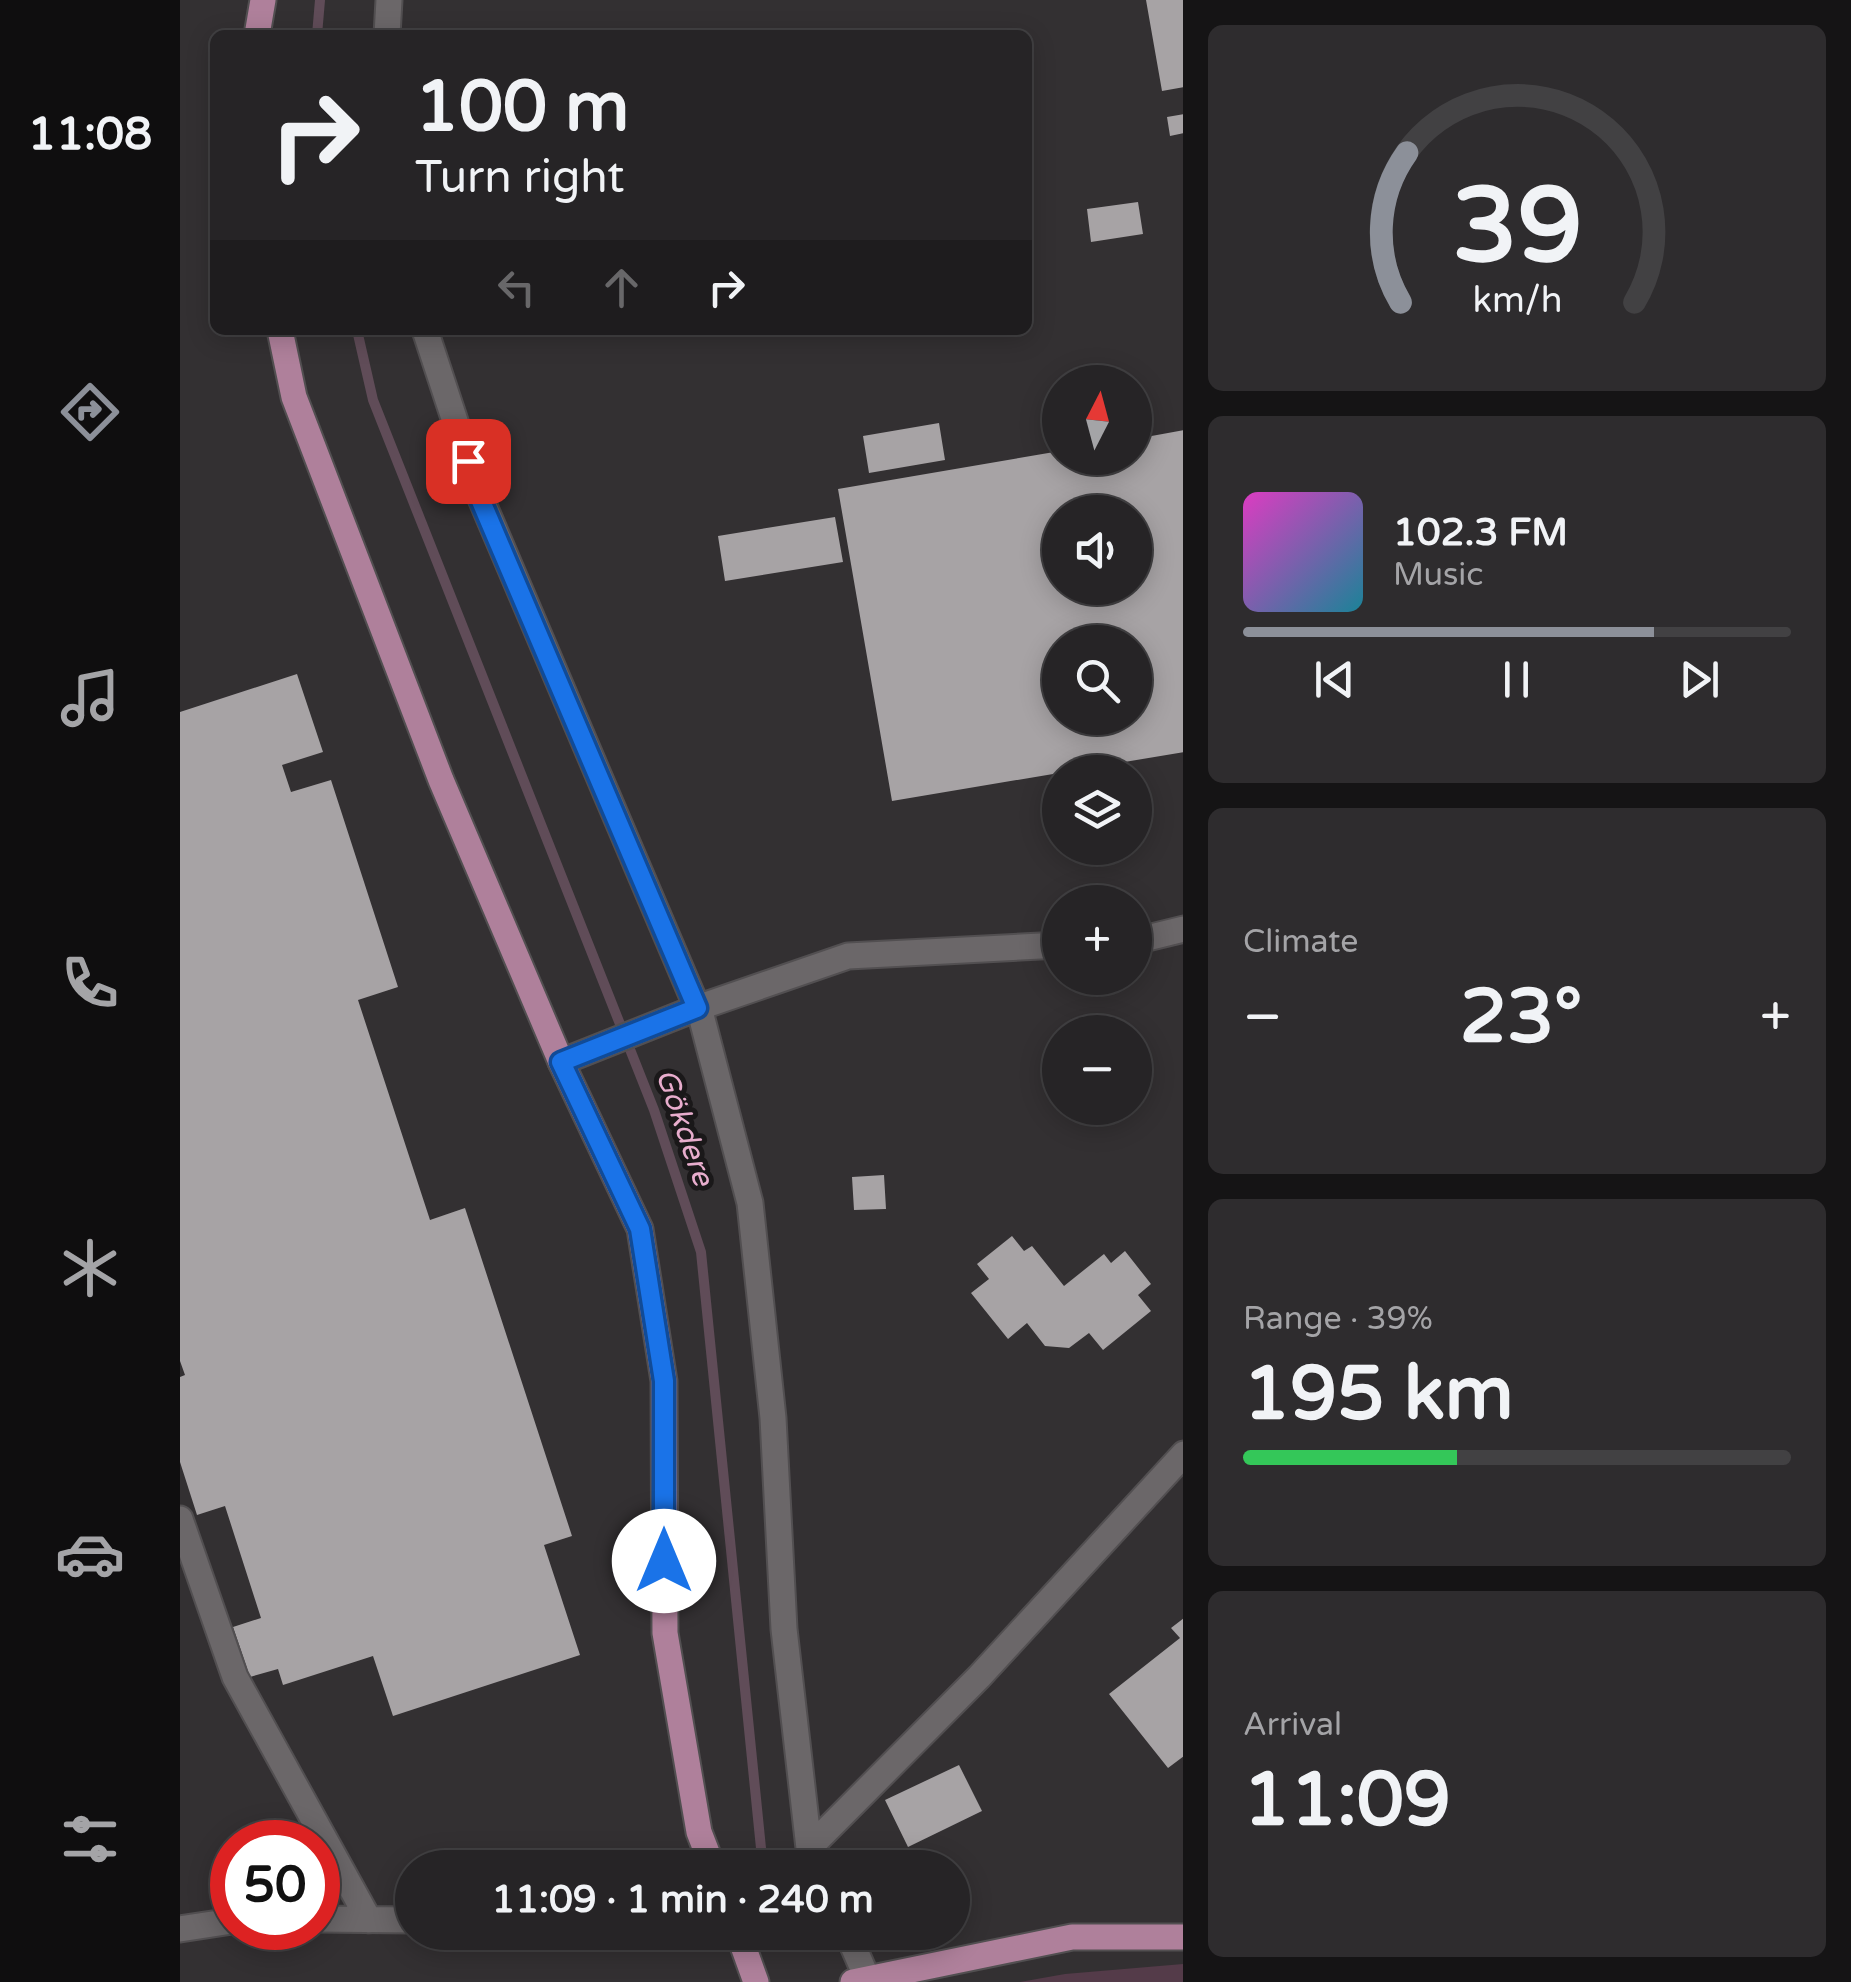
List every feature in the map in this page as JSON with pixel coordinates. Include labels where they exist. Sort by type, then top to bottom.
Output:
[{"type":"main road","points":[[259,30],[262,0]]},
{"type":"main road","points":[[281,335],[301,416],[441,780],[561,1062],[640,1229],[664,1381],[664,1634],[706,1850]]},
{"type":"main road","points":[[860,1980],[1072,1937],[1183,1937]]},
{"type":"main road","points":[[744,1950],[756,1982]]},
{"type":"street","points":[[387,30],[389,0]]},
{"type":"street","points":[[427,335],[478,494],[697,1008],[750,1203],[772,1418],[784,1629],[813,1850]]},
{"type":"street","points":[[1152,937],[1183,929]]},
{"type":"street","points":[[561,1062],[697,1008],[848,956],[1042,946]]},
{"type":"street","points":[[821,1850],[1183,1455]]},
{"type":"street","points":[[180,1519],[236,1678],[369,1920]]},
{"type":"street","points":[[340,1919],[395,1920]]},
{"type":"street","points":[[180,1929],[210,1924]]},
{"type":"street","points":[[852,1950],[860,1980]]},
{"type":"shaded area","points":[[1183,1964],[1183,1982],[1020,1982],[1065,1974]]},
{"type":"building","points":[[1146,0],[1183,0],[1183,87],[1162,91]]},
{"type":"building","points":[[1183,114],[1183,133],[1170,136],[1167,117]]},
{"type":"building","points":[[1138,202],[1143,234],[1091,242],[1087,209]]},
{"type":"building","points":[[939,423],[945,460],[869,473],[863,436]]},
{"type":"building","points":[[1183,430],[1183,752],[1152,757],[1042,755],[1042,776],[892,801],[838,489],[1042,454],[1042,475],[1152,475],[1152,436]]},
{"type":"building","points":[[835,517],[843,562],[725,581],[718,536]]},
{"type":"building","points":[[297,674],[323,752],[282,765],[291,792],[331,780],[398,987],[358,1000],[430,1220],[465,1208],[572,1536],[544,1545],[580,1655],[393,1716],[373,1656],[283,1685],[278,1669],[250,1677],[233,1627],[261,1618],[225,1506],[197,1515],[180,1462],[180,1377],[185,1375],[180,1361],[180,712]]},
{"type":"building","points":[[884,1175],[886,1209],[854,1210],[852,1177]]},
{"type":"building","points":[[1012,1236],[1024,1251],[1032,1246],[1064,1286],[1104,1254],[1111,1263],[1125,1251],[1151,1284],[1138,1295],[1151,1311],[1103,1350],[1089,1333],[1069,1348],[1045,1346],[1027,1323],[1008,1339],[971,1293],[989,1279],[977,1264]]},
{"type":"building","points":[[1183,1619],[1183,1757],[1168,1768],[1109,1694],[1180,1638],[1171,1628]]},
{"type":"building","points":[[959,1765],[982,1811],[908,1847],[885,1800]]},
{"type":"waterway","name":"Gökdere","points":[[317,30],[320,0]]},
{"type":"waterway","name":"Gökdere","points":[[358,335],[373,400],[654,1110],[701,1252],[761,1850]]},
{"type":"route","points":[[468,461],[478,494],[697,1008],[561,1062],[640,1229],[664,1381],[664,1561]]}]
